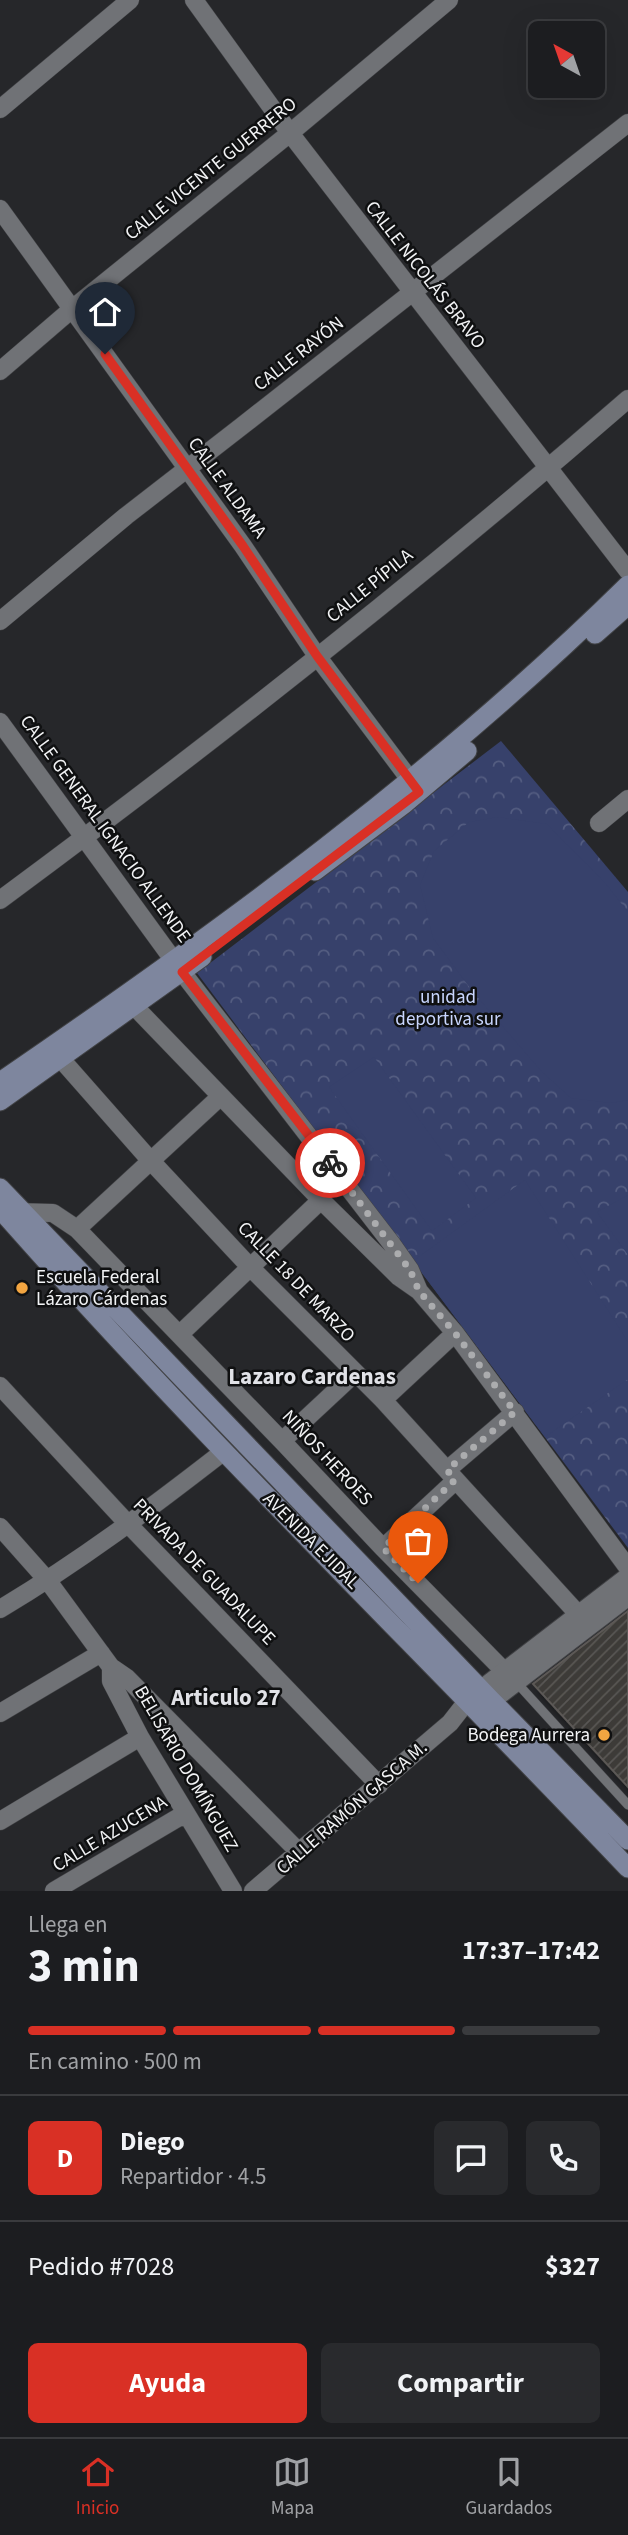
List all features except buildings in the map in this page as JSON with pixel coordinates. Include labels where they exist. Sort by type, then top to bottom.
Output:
[{"type":"main road","points":[[414,786],[628,585]]},
{"type":"main road","points":[[0,1101],[135,1007],[179,966],[326,847],[414,786],[628,605]]},
{"type":"main road","points":[[0,1082],[179,966]]},
{"type":"main road","name":"AVENIDA EJIDAL","points":[[0,1188],[480,1701],[628,1868]]},
{"type":"main road","name":"AVENIDA EJIDAL","points":[[1,1211],[223,1452],[628,1840]]},
{"type":"street","points":[[0,109],[130,0]]},
{"type":"street","name":"CALLE NICOLÁS BRAVO","points":[[194,0],[290,133],[628,572]]},
{"type":"street","name":"CALLE VICENTE GUERRERO","points":[[0,371],[449,0]]},
{"type":"street","name":"CALLE RAYÓN","points":[[0,621],[186,467],[628,123]]},
{"type":"street","name":"CALLE ALDAMA","points":[[0,209],[243,546],[317,656],[414,786]]},
{"type":"street","name":"CALLE PÍPILA","points":[[0,900],[317,656],[548,469],[628,399]]},
{"type":"street","name":"CALLE GENERAL IGNACIO ALLENDE","points":[[0,722],[179,966],[391,1243],[410,1270],[419,1291]]},
{"type":"street","points":[[599,823],[628,799]]},
{"type":"street","points":[[135,1007],[321,1200],[399,1277],[419,1291],[515,1412],[628,1568]]},
{"type":"street","name":"CALLE 18 DE MARZO","points":[[61,1059],[150,1160],[251,1268],[383,1399],[584,1619]]},
{"type":"street","points":[[77,1229],[221,1096]]},
{"type":"street","points":[[180,1334],[321,1200]]},
{"type":"street","name":"NIÑOS HEROES","points":[[1,1211],[53,1213],[77,1229],[383,1548],[510,1676]]},
{"type":"street","points":[[383,1399],[455,1333]]},
{"type":"street","points":[[282,1441],[355,1373]]},
{"type":"street","name":"PRIVADA DE GUADALUPE","points":[[0,1386],[129,1525],[379,1785]]},
{"type":"street","points":[[383,1548],[515,1412]]},
{"type":"street","points":[[0,1609],[48,1581],[129,1525],[223,1452]]},
{"type":"street","points":[[0,1527],[48,1581],[106,1660],[299,1852]]},
{"type":"street","name":"CALLE RAMÓN GASCA M.","points":[[253,1891],[450,1723],[584,1619],[628,1577]]},
{"type":"street","name":"CALLE RAMÓN GASCA M.","points":[[584,1619],[628,1596]]},
{"type":"street","points":[[0,1713],[106,1660]]},
{"type":"street","name":"BELISARIO DOMÍNGUEZ","points":[[106,1660],[111,1681],[140,1737],[233,1891]]},
{"type":"street","points":[[0,1821],[140,1737]]},
{"type":"street","name":"CALLE AZUCENA","points":[[54,1891],[187,1813]]},
{"type":"lane","points":[[510,1676],[628,1805]]},
{"type":"green space","name":"unidad deportiva sur","points":[[501,741],[628,892],[628,1548],[197,973]]},
{"type":"green space","points":[[498,817],[547,824],[606,884],[628,912],[628,1100],[611,1103],[571,1098],[542,1072],[473,992],[433,938],[420,885],[434,851],[469,822]]},
{"type":"green space","points":[[374,1057],[476,1198],[432,1231],[329,1087]]},
{"type":"green space","points":[[525,1180],[628,1342],[628,1379],[545,1437],[413,1261]]},
{"type":"green space","points":[[628,1195],[628,1255],[597,1212]]},
{"type":"way so far","points":[[330,1163],[410,1270],[419,1291],[515,1412],[447,1470],[455,1480],[383,1548],[418,1583]]},
{"type":"place","name":"Escuela Federal Lázaro Cárdenas","points":[[22,1288]]},
{"type":"place","name":"Bodega Aurrera","points":[[604,1735]]},
{"type":"district","name":"Lazaro Cardenas","points":[[312,1376]]},
{"type":"district","name":"Articulo 27","points":[[226,1697]]},
{"type":"route","points":[[105,354],[243,546],[317,656],[419,792],[182,972],[330,1163]]}]
